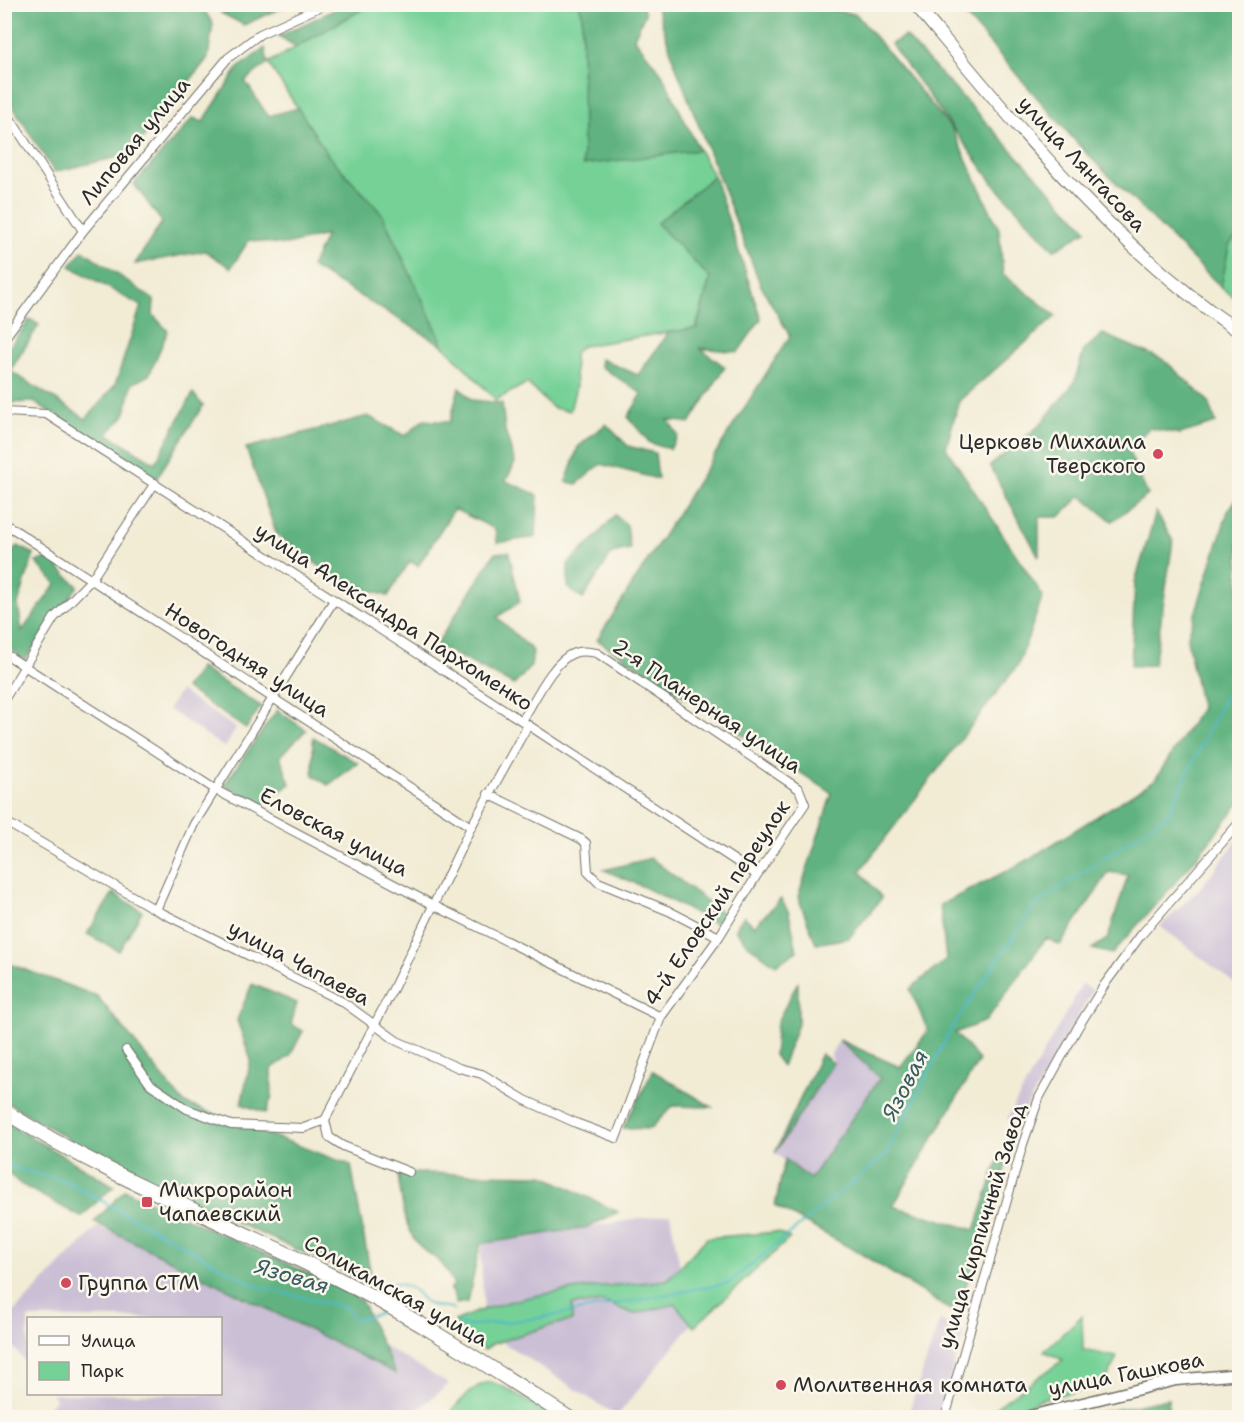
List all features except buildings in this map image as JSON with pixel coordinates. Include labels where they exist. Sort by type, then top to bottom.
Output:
[{"type":"main road","name":"улица Лянгасова","points":[[915,4],[1047,161],[1142,255],[1207,310],[1239,332]]},
{"type":"main road","name":"Соликамская улица","points":[[4,1111],[39,1133],[129,1181],[359,1289],[406,1315],[569,1418]]},
{"type":"street","name":"Липовая улица","points":[[4,339],[82,231],[228,58],[260,34],[326,4]]},
{"type":"street","points":[[4,109],[82,231]]},
{"type":"street","name":"улица Александра Пархоменко","points":[[4,412],[46,414],[757,875]]},
{"type":"street","points":[[4,700],[54,618],[91,580],[155,483]]},
{"type":"street","name":"Новогодняя улица","points":[[4,523],[471,827]]},
{"type":"street","points":[[156,910],[194,824],[334,600]]},
{"type":"street","name":"2-я Планерная улица","points":[[325,1120],[546,681],[563,660],[572,653],[584,651],[597,653],[799,789]]},
{"type":"street","name":"Еловская улица","points":[[4,653],[216,790],[434,905],[661,1017]]},
{"type":"street","name":"4-й Еловский переулок","points":[[616,1138],[661,1017],[719,937],[805,804],[799,789]]},
{"type":"street","points":[[488,794],[581,839],[586,843],[588,873],[598,882],[669,911],[719,937]]},
{"type":"street","name":"улица Чапаева","points":[[4,821],[156,910],[343,1002],[397,1041],[449,1064],[482,1074],[525,1100],[616,1138]]},
{"type":"street","name":"улица Кирпичный Завод","points":[[945,1418],[1023,1144],[1039,1098],[1078,1027],[1106,984],[1142,935],[1239,822]]},
{"type":"street","points":[[126,1050],[150,1084],[187,1109],[231,1125],[304,1128],[325,1120],[329,1137],[343,1146],[409,1172]]},
{"type":"street","name":"улица Гашкова","points":[[1022,1418],[1176,1380],[1239,1374]]},
{"type":"shaded area","points":[[180,691],[236,728],[225,748],[168,709]]},
{"type":"shaded area","points":[[1239,838],[1239,987],[1160,926],[1201,887]]},
{"type":"shaded area","points":[[1082,984],[1093,990],[1017,1124],[1007,1118]]},
{"type":"shaded area","points":[[839,1040],[880,1077],[810,1180],[775,1153],[833,1063],[831,1054]]},
{"type":"shaded area","points":[[670,1214],[691,1325],[617,1416],[485,1331],[480,1244]]},
{"type":"shaded area","points":[[97,1227],[275,1283],[449,1384],[409,1417],[47,1417],[43,1413],[55,1399],[52,1395],[222,1395],[222,1317],[27,1317],[27,1365],[5,1336],[4,1322]]},
{"type":"shaded area","points":[[940,1320],[964,1333],[937,1417],[907,1417]]},
{"type":"green space","points":[[5,4],[201,5],[213,24],[208,58],[131,154],[54,172],[5,94]]},
{"type":"green space","points":[[222,4],[288,5],[244,25],[221,13]]},
{"type":"green space","points":[[346,4],[370,5],[296,47],[279,36]]},
{"type":"green space","points":[[812,4],[816,8],[856,14],[952,129],[999,229],[1003,274],[1056,316],[959,401],[946,448],[1043,596],[1018,665],[860,871],[882,898],[849,938],[816,944],[798,897],[832,793],[597,640],[790,336],[761,286],[676,67],[656,5]]},
{"type":"green space","points":[[370,5],[579,5],[582,13],[583,165],[699,150],[714,176],[657,223],[710,278],[696,328],[582,346],[574,353],[576,386],[570,411],[553,408],[527,383],[496,400],[444,346],[382,214],[328,155],[268,63]]},
{"type":"green space","points":[[579,5],[642,5],[645,14],[634,38],[662,74],[699,150],[583,165],[582,13]]},
{"type":"green space","points":[[956,5],[1239,5],[1239,234],[1229,245],[1221,287],[1084,151]]},
{"type":"green space","points":[[905,36],[1087,230],[1054,250],[994,184],[891,44]]},
{"type":"green space","points":[[265,48],[268,63],[245,81],[268,116],[298,108],[328,155],[382,214],[444,346],[311,267],[326,235],[286,245],[249,240],[231,268],[205,251],[135,264],[162,222],[134,184],[193,118],[203,122],[238,68]]},
{"type":"green space","points":[[714,176],[761,319],[738,352],[700,348],[725,367],[690,423],[668,420],[678,435],[670,449],[650,443],[628,417],[642,394],[600,366],[601,359],[638,375],[669,332],[697,328],[710,278],[657,223]]},
{"type":"green space","points":[[1239,234],[1239,301],[1221,287],[1229,245]]},
{"type":"green space","points":[[83,250],[154,300],[153,315],[168,331],[149,375],[132,384],[125,415],[108,434],[155,463],[193,393],[203,406],[156,479],[34,402],[5,403],[5,353],[30,319],[39,325],[10,371],[86,419],[115,385],[141,306],[70,266]]},
{"type":"green space","points":[[1103,334],[1164,360],[1209,402],[1216,423],[1180,434],[1149,428],[1128,450],[1148,495],[1112,521],[1081,496],[1059,517],[1039,517],[1039,557],[990,466],[1040,425],[1074,383],[1084,350]]},
{"type":"green space","points":[[459,387],[472,400],[502,403],[505,430],[515,463],[506,481],[538,495],[536,537],[497,543],[495,529],[454,509],[418,566],[410,561],[388,596],[340,581],[277,535],[246,448],[368,416],[405,436],[423,420],[450,422]]},
{"type":"green space","points":[[606,424],[628,446],[655,453],[658,479],[601,464],[577,484],[566,482],[578,447]]},
{"type":"green space","points":[[1239,495],[1239,804],[1187,869],[1112,954],[1092,949],[1108,938],[1128,875],[1109,872],[1060,945],[1046,938],[986,1021],[955,1033],[979,1060],[893,1206],[975,1230],[998,1161],[1011,1149],[957,1314],[863,1255],[775,1206],[785,1159],[810,1179],[880,1078],[839,1040],[900,1067],[928,1031],[910,989],[946,960],[940,905],[1026,861],[1155,780],[1201,708],[1187,639],[1228,511]]},
{"type":"green space","points":[[1156,512],[1173,541],[1154,665],[1131,666],[1135,582]]},
{"type":"green space","points":[[615,515],[627,525],[630,549],[612,553],[583,599],[568,588],[568,564]]},
{"type":"green space","points":[[18,546],[34,554],[18,604],[22,631],[56,584],[36,562],[48,558],[78,586],[25,660],[5,645],[5,557]]},
{"type":"green space","points":[[509,552],[520,602],[497,617],[533,651],[531,666],[514,685],[436,645],[495,553]]},
{"type":"green space","points":[[200,668],[261,706],[246,729],[185,688]]},
{"type":"green space","points":[[277,710],[306,730],[280,756],[290,784],[263,804],[224,785]]},
{"type":"green space","points":[[313,737],[358,763],[328,785],[313,775]]},
{"type":"green space","points":[[651,858],[722,913],[716,924],[644,887],[604,870]]},
{"type":"green space","points":[[113,893],[142,911],[119,951],[87,934]]},
{"type":"green space","points":[[781,899],[789,913],[797,951],[776,965],[747,944],[735,929],[744,916],[754,926]]},
{"type":"green space","points":[[4,962],[97,996],[184,1103],[351,1165],[373,1287],[325,1262],[127,1174],[5,1101]]},
{"type":"green space","points":[[798,982],[798,1024],[782,1066],[774,1055],[777,1022]]},
{"type":"green space","points":[[252,984],[297,1003],[291,1024],[303,1031],[290,1056],[271,1069],[272,1096],[266,1113],[241,1104],[251,1060],[237,1020]]},
{"type":"green space","points":[[821,1054],[833,1063],[775,1153]]},
{"type":"green space","points":[[653,1071],[712,1107],[673,1106],[650,1129],[623,1128]]},
{"type":"green space","points":[[5,1122],[114,1186],[81,1217],[20,1184],[5,1170]]},
{"type":"green space","points":[[412,1173],[543,1175],[618,1212],[589,1227],[480,1244],[468,1302],[456,1304],[450,1289],[454,1285],[445,1269],[439,1261],[420,1246],[409,1229],[398,1175]]},
{"type":"green space","points":[[125,1190],[329,1283],[361,1300],[395,1373],[94,1222]]},
{"type":"green space","points":[[776,1232],[790,1238],[694,1327],[675,1304],[634,1314],[604,1302],[572,1305],[572,1321],[492,1344],[485,1350],[465,1339],[455,1321],[480,1311],[532,1297],[586,1288],[667,1280],[707,1238]]},
{"type":"green space","points":[[1082,1316],[1083,1350],[1117,1357],[1104,1385],[1041,1399],[1005,1417],[985,1417],[1063,1360],[1044,1351]]},
{"type":"green space","points":[[491,1382],[506,1388],[554,1417],[452,1417],[453,1409],[470,1392]]},
{"type":"green space","points":[[1168,1399],[1169,1417],[1079,1417]]},
{"type":"waterway","name":"Язовая","points":[[459,1321],[462,1325],[469,1326],[539,1318],[729,1283],[886,1155],[951,1029],[1035,905],[1168,814],[1240,665]]},
{"type":"waterway","name":"Язовая","points":[[4,1165],[66,1181],[258,1287],[345,1307],[355,1320],[378,1314],[381,1307]]},
{"type":"waterway","name":"Язовая","points":[[385,1300],[393,1283],[411,1289],[431,1305],[455,1310]]},
{"type":"place","name":"Церковь Михаила Тверского","points":[[1158,454]]},
{"type":"place","name":"Микрорайон Чапаевский","points":[[147,1202]]},
{"type":"place","name":"Группа СТМ","points":[[66,1283]]},
{"type":"place","name":"Молитвенная комната","points":[[781,1385]]}]
